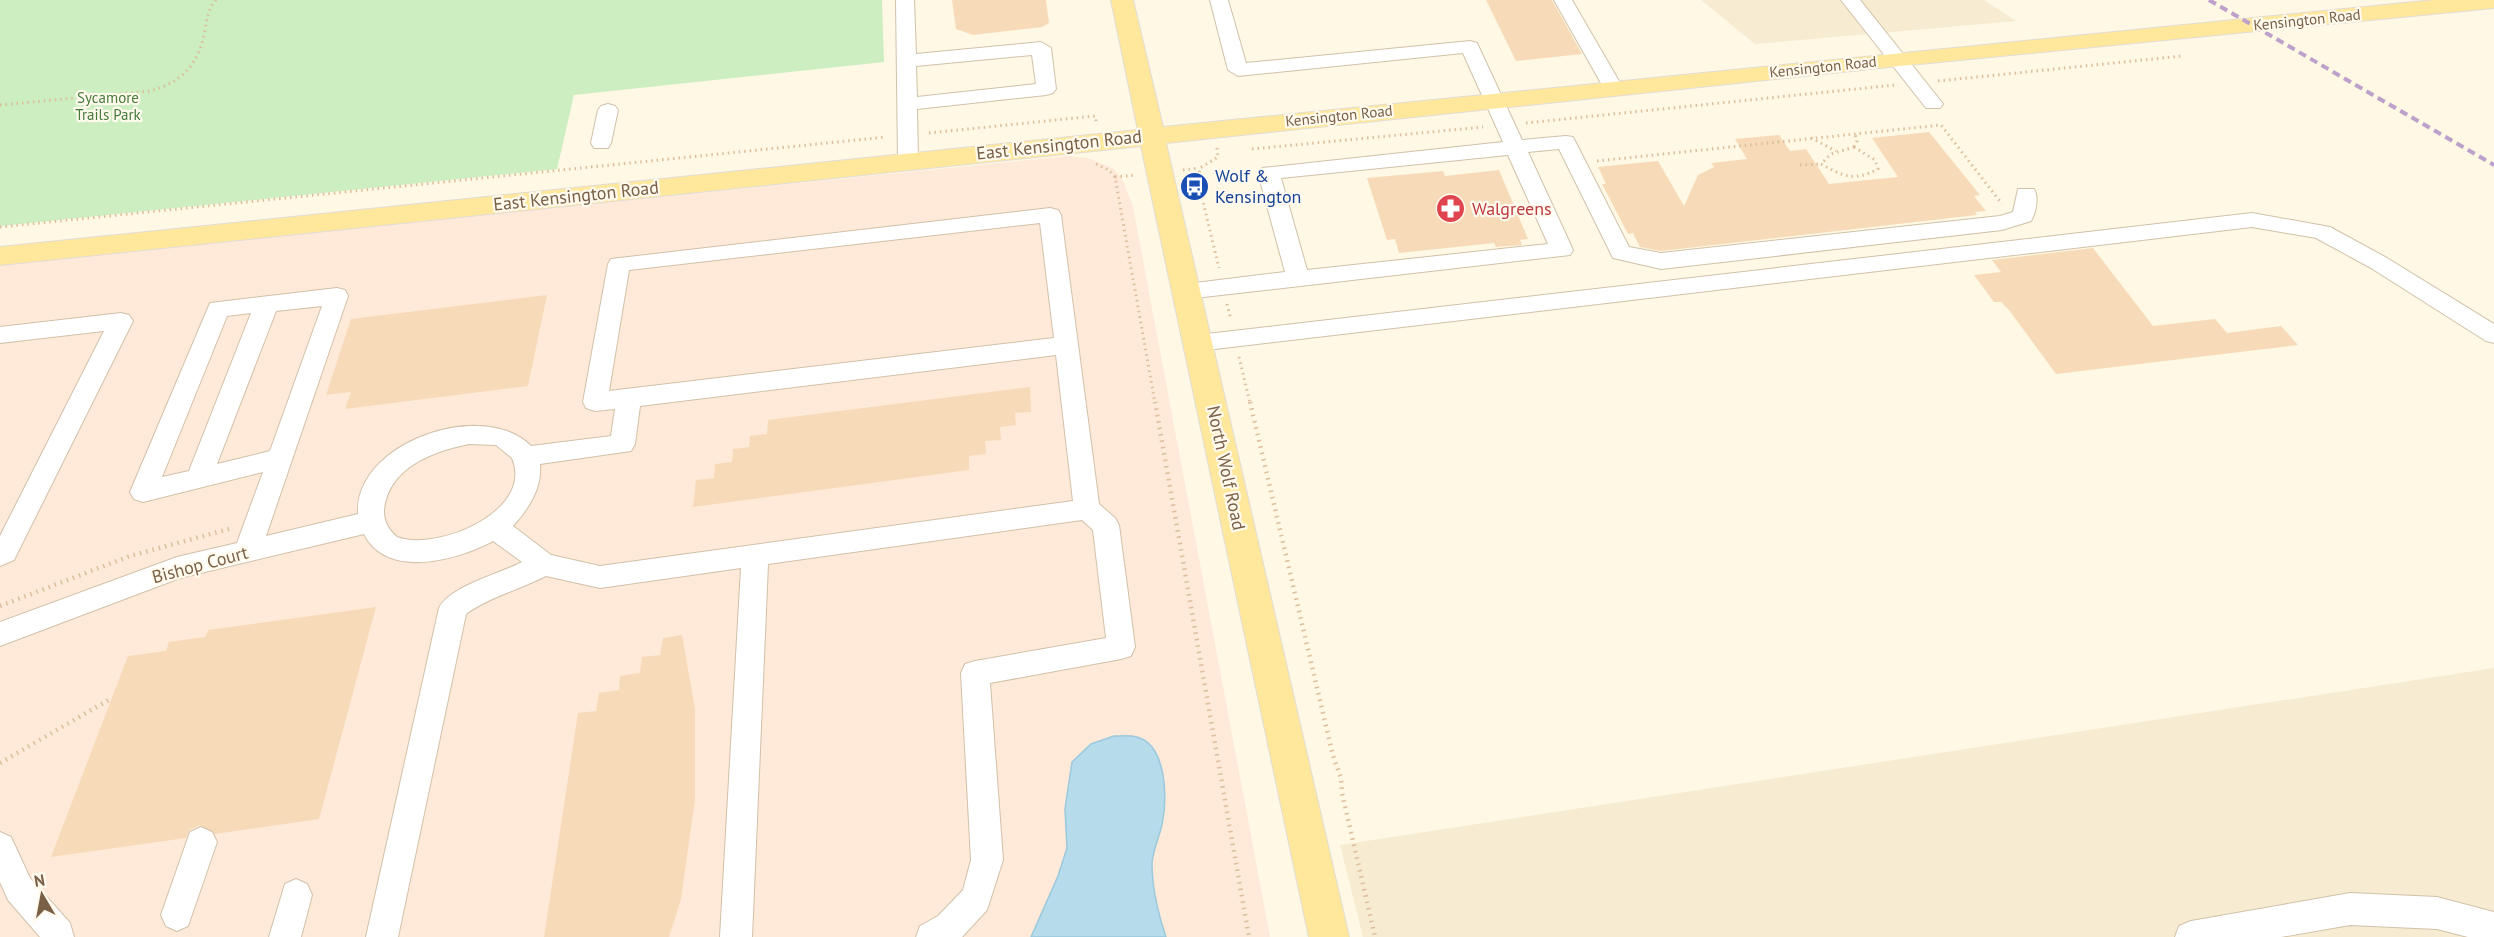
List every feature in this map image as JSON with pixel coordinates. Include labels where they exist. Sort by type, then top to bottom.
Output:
[{"type":"main road","name":"North Wolf Road","points":[[1122,0],[1329,937]]},
{"type":"main road","name":"Kensington Road","points":[[1152,135],[2494,1]]},
{"type":"main road","name":"East Kensington Road","points":[[0,255],[1152,135]]},
{"type":"street","points":[[905,0],[908,161]]},
{"type":"street","points":[[1186,291],[1562,250],[1496,100],[1470,47],[1238,70],[1219,0]]},
{"type":"street","points":[[1563,0],[1613,88]]},
{"type":"street","points":[[1850,0],[1933,104]]},
{"type":"street","points":[[906,61],[1041,48],[1046,88],[907,104]]},
{"type":"street","points":[[601,143],[608,110]]},
{"type":"street","points":[[1298,279],[1269,173],[1566,142],[1621,253],[1661,261],[2002,223],[2023,216],[2026,194]]},
{"type":"street","points":[[932,937],[949,927],[976,899],[987,860],[975,673],[1121,647],[1106,525],[1087,509],[1050,215],[619,264],[595,402],[1065,345]]},
{"type":"street","points":[[1198,343],[2067,239],[2252,220],[2322,232],[2379,263],[2494,335]]},
{"type":"street","points":[[1362,261],[1558,240]]},
{"type":"street","points":[[247,553],[337,296],[218,309],[143,492],[280,458]]},
{"type":"street","points":[[198,478],[267,303]]},
{"type":"street","points":[[0,334],[121,321],[5,552],[0,555]]},
{"type":"street","points":[[526,456],[622,444],[629,399]]},
{"type":"street","points":[[469,434],[494,435],[513,443],[526,456],[529,472],[525,491],[513,510],[494,527],[470,541],[443,549],[417,552],[394,547],[378,537],[370,522],[369,506],[377,485],[394,466],[416,450],[442,439],[469,434]]},
{"type":"street","points":[[494,527],[544,564],[600,577],[1087,509]]},
{"type":"street","name":"Bishop Court","points":[[0,634],[177,568],[370,522]]},
{"type":"street","points":[[736,937],[755,555]]},
{"type":"street","points":[[382,937],[453,608],[471,595],[502,585],[544,564]]},
{"type":"street","points":[[177,915],[201,842]]},
{"type":"street","points":[[0,847],[19,889],[59,934],[58,937]]},
{"type":"street","points":[[285,937],[296,895]]},
{"type":"street","points":[[2191,937],[2349,909],[2437,913],[2494,928]]},
{"type":"path","points":[[0,105],[150,91],[171,86],[184,77],[193,66],[204,34],[205,18],[210,6],[216,0]]},
{"type":"path","points":[[0,227],[1095,116]]},
{"type":"path","points":[[1574,159],[1594,161],[1941,125],[2014,219]]},
{"type":"path","points":[[1821,164],[1837,152],[1854,147],[1857,141],[1854,134]]},
{"type":"path","points":[[1812,138],[1837,152]]},
{"type":"path","points":[[1800,165],[1821,164],[1844,177],[1873,173],[1878,169],[1875,160],[1854,147]]},
{"type":"path","points":[[1090,161],[1105,167],[1114,177],[1249,937]]},
{"type":"path","points":[[0,763],[112,698]]},
{"type":"shaded area","points":[[1701,0],[1984,0],[2016,21],[1755,44]]},
{"type":"shaded area","points":[[1069,156],[1091,159],[1114,169],[1123,181],[1133,207],[1270,937],[0,937],[0,263]]},
{"type":"shaded area","points":[[2494,668],[2494,937],[1363,937],[1340,845]]},
{"type":"green space","name":"Sycamore Trails Park","points":[[0,0],[882,0],[884,62],[574,95],[557,169],[0,226]]},
{"type":"water","points":[[1114,736],[1134,736],[1147,742],[1159,760],[1165,797],[1162,825],[1152,864],[1156,901],[1166,937],[1031,937],[1058,876],[1067,848],[1065,809],[1072,762],[1091,744]]},
{"type":"building","points":[[952,0],[1046,0],[1049,23],[1042,27],[973,35],[956,29]]},
{"type":"building","points":[[1486,0],[1552,0],[1582,54],[1516,61]]},
{"type":"building","points":[[1929,132],[1980,195],[1974,196],[1986,211],[1975,212],[1977,215],[1661,251],[1640,247],[1633,233],[1628,234],[1602,184],[1606,184],[1598,167],[1658,161],[1684,206],[1698,175],[1714,167],[1711,163],[1747,159],[1735,139],[1779,135],[1790,151],[1806,149],[1829,184],[1898,177],[1872,138]]},
{"type":"building","name":"Walgreens","points":[[1499,170],[1528,239],[1520,240],[1522,245],[1496,247],[1494,243],[1399,253],[1395,239],[1387,240],[1367,178],[1443,171],[1445,176]]},
{"type":"building","points":[[2093,248],[2153,326],[2215,319],[2227,333],[2281,326],[2298,345],[2056,374],[2009,310],[2001,302],[1994,302],[1974,275],[2001,272],[1992,260]]},
{"type":"building","points":[[547,295],[528,386],[345,409],[351,392],[326,395],[351,319]]},
{"type":"building","points":[[1030,387],[1031,412],[1015,413],[1016,425],[1000,427],[1001,440],[985,441],[986,454],[969,456],[969,470],[693,507],[696,480],[714,478],[715,464],[732,462],[733,449],[749,447],[750,436],[767,434],[768,420]]},
{"type":"building","points":[[376,607],[319,819],[215,834],[200,825],[189,830],[186,838],[51,857],[128,656],[166,651],[169,642],[205,637],[208,630]]},
{"type":"building","points":[[682,635],[695,709],[695,799],[681,899],[669,937],[544,937],[578,713],[596,711],[599,693],[619,690],[620,676],[640,673],[642,657],[660,655],[663,638]]},
{"type":"railway","points":[[2209,0],[2494,165]]},
{"type":"place","name":"Wolf & Kensington","points":[[1194,186]]},
{"type":"place","name":"Walgreens","points":[[1451,209]]}]
